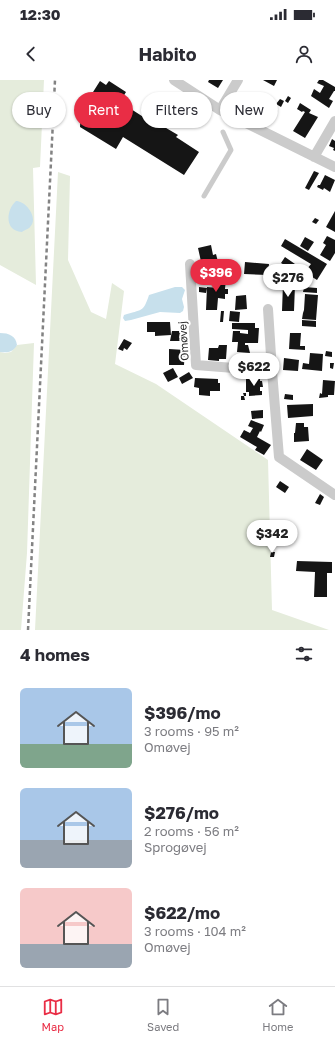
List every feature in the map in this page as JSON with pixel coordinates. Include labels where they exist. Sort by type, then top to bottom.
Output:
[{"type":"street","points":[[174,80],[220,110]]},
{"type":"street","points":[[231,92],[238,80]]},
{"type":"street","points":[[314,157],[335,121]]},
{"type":"street","points":[[256,128],[335,167]]},
{"type":"street","name":"Omøvej","points":[[190,264],[196,365],[272,371]]},
{"type":"street","points":[[268,309],[279,457],[335,495]]},
{"type":"lane","points":[[204,196],[231,150],[223,132]]},
{"type":"green space","points":[[0,80],[44,80],[43,92],[12,92],[12,128],[42,128],[40,167],[33,168],[36,285],[0,265]]},
{"type":"green space","points":[[58,172],[70,176],[68,260],[91,312],[106,319],[112,283],[124,291],[115,364],[156,384],[268,460],[272,610],[329,630],[35,630]]},
{"type":"green space","points":[[34,343],[27,553],[21,630],[0,630],[0,352],[11,352],[17,345]]},
{"type":"water","points":[[16,201],[27,207],[33,219],[29,228],[22,232],[16,231],[12,228],[8,220],[10,210]]},
{"type":"water","points":[[175,287],[182,287],[185,290],[182,299],[184,307],[183,311],[180,313],[160,312],[125,321],[123,318],[124,315],[141,310],[149,295]]},
{"type":"water","points":[[0,333],[9,334],[14,337],[17,345],[12,351],[0,352]]},
{"type":"building","points":[[209,80],[223,80],[218,88],[208,82]]},
{"type":"building","points":[[263,80],[277,80],[274,86]]},
{"type":"building","points":[[319,80],[323,80],[335,87],[335,91],[329,99],[333,101],[329,108],[311,96],[314,89],[320,93],[324,86],[317,83]]},
{"type":"building","points":[[100,81],[106,85],[109,81],[126,92],[93,92]]},
{"type":"building","points":[[288,96],[291,98],[288,103],[285,101]]},
{"type":"building","points":[[280,99],[284,101],[281,107],[278,105]]},
{"type":"building","points":[[300,103],[311,110],[309,113],[318,117],[305,138],[293,131],[305,112],[297,109]]},
{"type":"building","points":[[133,110],[141,115],[141,128],[166,128],[178,135],[176,137],[199,152],[184,175],[123,137],[116,149],[82,128],[133,128]]},
{"type":"building","points":[[332,139],[335,141],[335,151],[333,150],[334,148],[329,146]]},
{"type":"building","points":[[314,171],[319,173],[309,190],[305,188]]},
{"type":"building","points":[[325,175],[335,180],[330,192],[324,188],[323,190],[317,187],[320,185]]},
{"type":"building","points":[[335,211],[335,232],[326,227]]},
{"type":"building","points":[[315,218],[319,220],[316,224],[312,222]]},
{"type":"building","points":[[327,236],[335,240],[335,253],[330,261],[320,255],[326,245],[323,243]]},
{"type":"building","points":[[305,237],[314,242],[308,251],[300,246]]},
{"type":"building","points":[[285,239],[327,264],[317,280],[309,275],[311,271],[307,269],[311,264],[281,246]]},
{"type":"building","points":[[211,245],[213,255],[216,254],[218,262],[224,262],[226,273],[215,274],[217,276],[213,277],[212,273],[204,275],[198,248]]},
{"type":"building","points":[[285,257],[295,264],[291,269],[281,263]]},
{"type":"building","points":[[245,262],[269,264],[268,275],[244,274]]},
{"type":"building","points":[[224,273],[226,278],[225,289],[228,289],[228,294],[225,294],[225,299],[218,298],[217,310],[206,310],[207,287],[218,288],[218,282],[213,282],[214,278],[217,277],[217,274]]},
{"type":"building","points":[[283,284],[295,285],[294,311],[282,311]]},
{"type":"building","points":[[199,287],[207,288],[206,293],[199,292]]},
{"type":"building","points":[[304,287],[317,288],[317,293],[303,292]]},
{"type":"building","points":[[305,294],[318,295],[316,320],[302,319]]},
{"type":"building","points":[[246,295],[247,309],[235,310],[236,296]]},
{"type":"building","points":[[221,311],[224,311],[223,322],[220,322]]},
{"type":"building","points":[[230,311],[240,312],[239,322],[229,321]]},
{"type":"building","points":[[302,320],[316,321],[316,327],[302,326]]},
{"type":"building","points":[[147,322],[170,322],[171,335],[155,336],[155,332],[147,332]]},
{"type":"building","points":[[232,323],[255,323],[255,328],[259,328],[258,343],[245,343],[245,345],[248,345],[250,353],[237,352],[238,342],[232,342],[233,331],[240,331],[240,333],[248,334],[248,330],[232,329]]},
{"type":"building","points":[[172,331],[185,331],[185,341],[170,341]]},
{"type":"building","points":[[290,333],[301,333],[300,346],[305,346],[305,350],[289,349]]},
{"type":"building","points":[[124,339],[132,343],[127,350],[124,348],[123,351],[118,349]]},
{"type":"building","points":[[219,345],[227,345],[226,359],[219,359],[219,361],[208,360],[209,348],[218,348]]},
{"type":"building","points":[[169,349],[185,350],[184,365],[169,365]]},
{"type":"building","points":[[326,351],[332,352],[332,357],[325,356]]},
{"type":"building","points":[[310,353],[323,354],[322,371],[302,369],[303,363],[309,364]]},
{"type":"building","points":[[284,358],[299,360],[298,371],[283,370]]},
{"type":"building","points":[[330,363],[334,363],[333,369],[330,368]]},
{"type":"building","points":[[173,368],[178,377],[168,382],[163,373]]},
{"type":"building","points":[[189,372],[193,378],[182,384],[179,378]]},
{"type":"building","points":[[195,378],[218,379],[218,383],[220,383],[220,391],[210,391],[210,396],[199,395],[199,388],[194,387]]},
{"type":"building","points":[[246,378],[260,378],[263,387],[260,387],[262,395],[249,396],[249,392],[246,392]]},
{"type":"building","points":[[323,380],[335,381],[334,395],[319,398],[320,393],[322,394]]},
{"type":"building","points":[[285,394],[293,395],[293,400],[284,399]]},
{"type":"building","points":[[241,396],[244,396],[245,400],[241,400]]},
{"type":"building","points":[[313,404],[313,416],[288,418],[287,405]]},
{"type":"building","points":[[263,410],[263,418],[252,419],[251,411]]},
{"type":"building","points":[[251,420],[264,425],[257,437],[271,445],[264,455],[255,450],[257,447],[240,437],[244,430],[250,433],[253,428],[248,426]]},
{"type":"building","points":[[296,423],[304,423],[304,427],[308,427],[309,441],[294,442]]},
{"type":"building","points":[[307,449],[323,460],[316,470],[300,460]]},
{"type":"building","points":[[280,481],[289,487],[285,493],[276,487]]},
{"type":"building","points":[[320,494],[324,497],[320,505],[315,503]]},
{"type":"building","points":[[271,552],[275,552],[274,557],[270,557]]},
{"type":"building","points":[[297,561],[332,562],[332,573],[327,573],[327,597],[314,597],[315,572],[296,571]]},
{"type":"railway","points":[[28,630],[55,80]]}]
